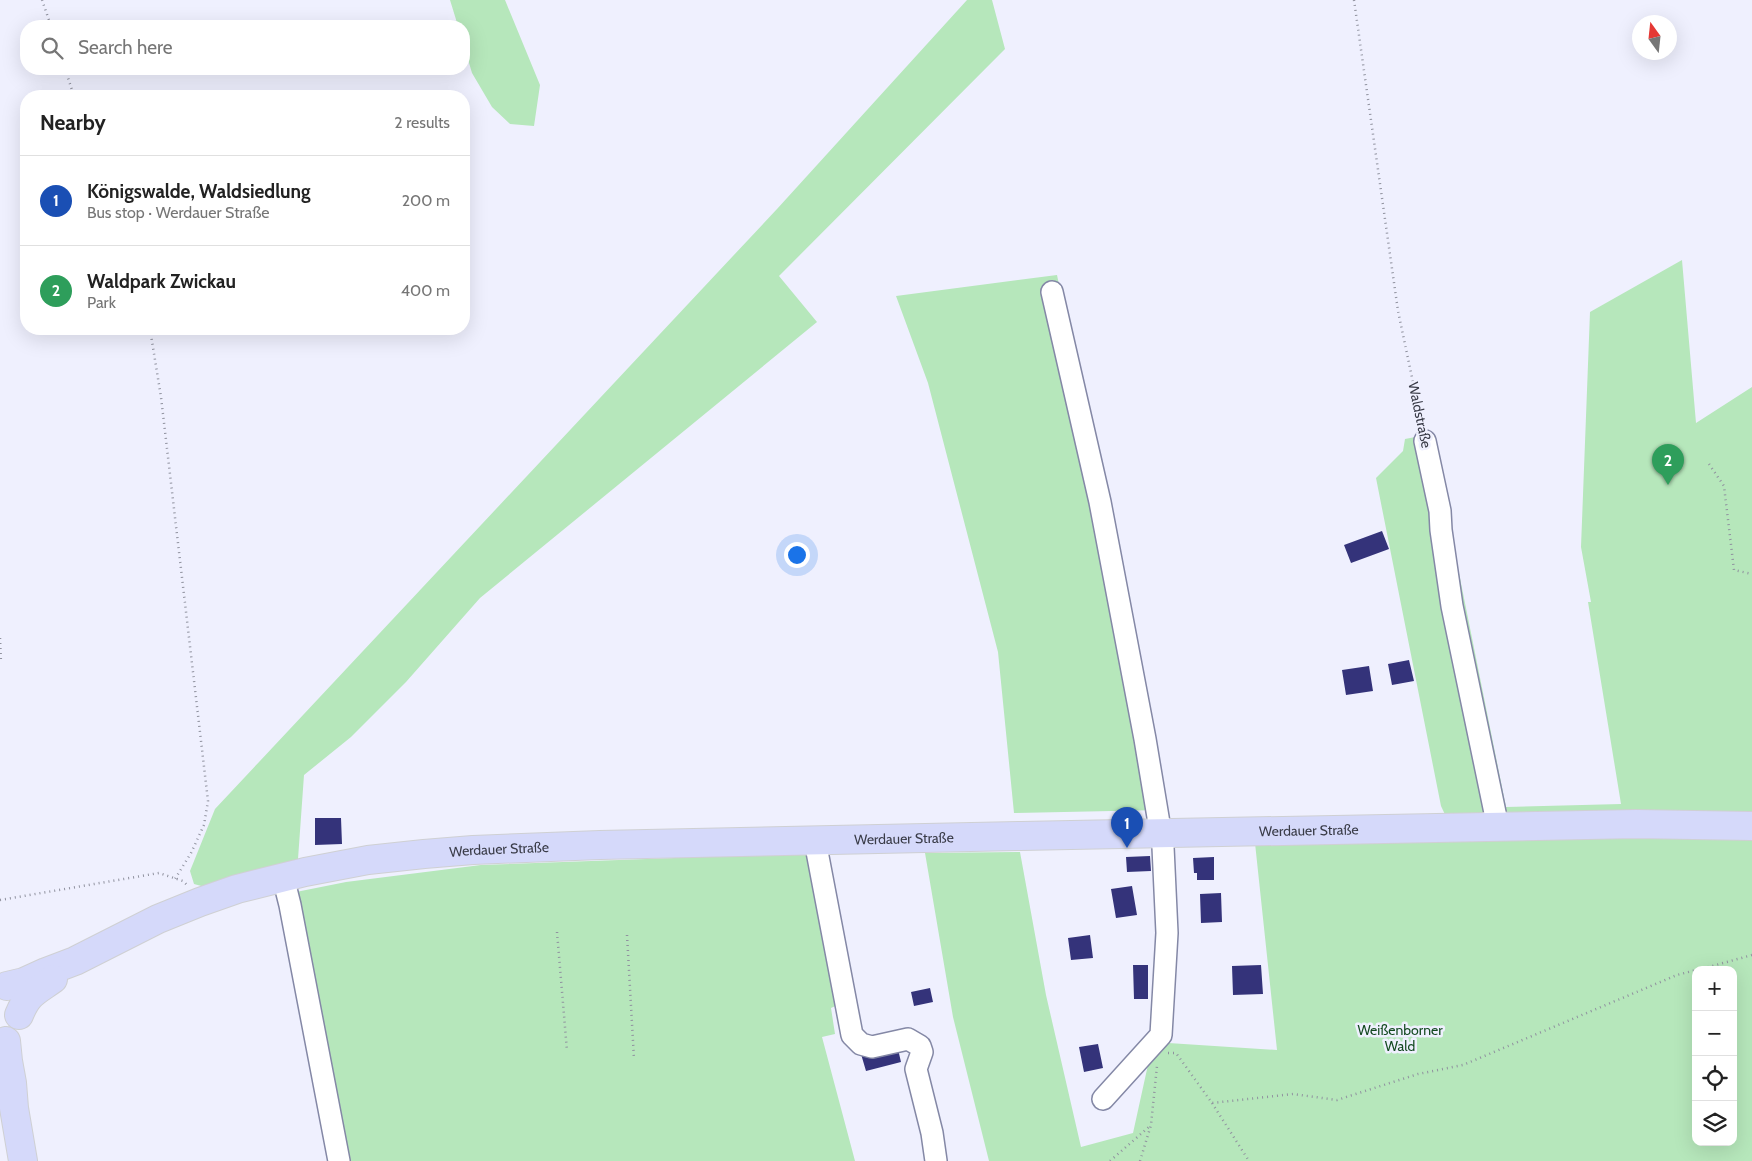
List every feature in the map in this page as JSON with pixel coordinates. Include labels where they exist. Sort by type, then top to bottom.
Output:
[{"type":"main road","name":"Werdauer Straße","points":[[4,984],[24,982],[75,961],[158,919],[237,889],[283,877],[368,860],[473,850],[1636,824],[1752,826]]},
{"type":"main road","name":"Werdauer Straße","points":[[3,1043],[13,1034],[18,1025],[19,1015],[24,1002],[30,994],[75,961]]},
{"type":"main road","points":[[4,984],[14,994],[18,1004],[19,1015]]},
{"type":"main road","points":[[3,1043],[12,1083],[14,1108],[23,1161]]},
{"type":"main road","points":[[0,1080],[14,1108]]},
{"type":"lane","points":[[1052,292],[1100,502],[1161,834],[1167,933],[1160,1043],[1103,1099]]},
{"type":"lane","name":"Waldstraße","points":[[1425,441],[1440,511],[1452,606],[1498,827]]},
{"type":"lane","points":[[815,841],[852,1035],[861,1044],[872,1047],[908,1040],[920,1046],[922,1052],[916,1069],[932,1133],[936,1161]]},
{"type":"lane","points":[[283,877],[339,1161]]},
{"type":"path","points":[[42,0],[49,20]]},
{"type":"path","name":"Waldstraße","points":[[1354,0],[1398,311],[1425,441]]},
{"type":"path","points":[[67,75],[72,90]]},
{"type":"path","points":[[151,335],[161,397],[208,801],[204,826],[191,853],[175,878]]},
{"type":"path","points":[[1709,464],[1724,486],[1734,570],[1752,574]]},
{"type":"path","points":[[0,638],[0,663]]},
{"type":"path","points":[[0,900],[159,873],[183,882],[193,891],[200,902]]},
{"type":"path","points":[[557,932],[567,1052]]},
{"type":"path","points":[[626,935],[634,1059]]},
{"type":"path","points":[[1712,966],[1752,955]]},
{"type":"path","points":[[1212,1103],[1293,1094],[1337,1100],[1418,1074],[1463,1065],[1677,976],[1692,972]]},
{"type":"path","points":[[1140,1161],[1151,1125],[1160,1043],[1176,1053],[1212,1103],[1249,1161]]},
{"type":"path","points":[[1110,1161],[1151,1125]]},
{"type":"green space","points":[[450,0],[505,0],[540,85],[534,126],[510,124],[492,107],[470,66],[470,20],[456,20]]},
{"type":"green space","points":[[967,0],[992,0],[1005,49],[779,276],[817,322],[480,598],[406,682],[351,737],[304,775],[298,859],[205,887],[194,884],[190,871],[215,809],[777,209]]},
{"type":"green space","name":"Weißenborner Wald","points":[[1682,260],[1696,423],[1752,387],[1752,1161],[989,1161],[953,1017],[925,853],[1020,852],[1046,995],[1081,1147],[1133,1133],[1153,1042],[1277,1050],[1255,843],[1456,838],[1441,806],[1376,478],[1403,451],[1405,439],[1431,434],[1506,807],[1621,804],[1588,602],[1591,602],[1581,547],[1590,312]]},
{"type":"green space","points":[[1057,275],[1135,652],[1160,810],[1014,813],[998,652],[928,383],[896,296]]},
{"type":"green space","points":[[811,853],[840,1004],[831,1008],[835,1034],[822,1037],[855,1161],[334,1161],[298,966],[276,896],[346,882],[481,865]]},
{"type":"building","points":[[1382,531],[1389,549],[1351,563],[1344,545]]},
{"type":"building","points":[[1409,660],[1414,681],[1392,685],[1388,664]]},
{"type":"building","points":[[1369,666],[1373,691],[1346,695],[1342,670]]},
{"type":"building","points":[[315,818],[341,818],[342,844],[315,845]]},
{"type":"building","points":[[1150,856],[1151,871],[1127,872],[1126,857]]},
{"type":"building","points":[[1214,857],[1214,880],[1197,880],[1197,873],[1194,873],[1193,858]]},
{"type":"building","points":[[1132,886],[1137,915],[1116,918],[1111,889]]},
{"type":"building","points":[[1221,893],[1222,922],[1201,923],[1200,894]]},
{"type":"building","points":[[1090,935],[1093,958],[1071,960],[1068,938]]},
{"type":"building","points":[[1133,965],[1148,965],[1148,999],[1134,999]]},
{"type":"building","points":[[1261,965],[1263,994],[1233,995],[1232,966]]},
{"type":"building","points":[[930,988],[933,1002],[914,1006],[911,992]]},
{"type":"building","points":[[1098,1044],[1103,1068],[1084,1072],[1079,1047]]},
{"type":"building","points":[[897,1045],[901,1062],[866,1071],[861,1054]]},
{"type":"place","name":"Waldpark Zwickau","points":[[1668,485]]},
{"type":"place","name":"Königswalde, Waldsiedlung","points":[[1127,848]]}]
